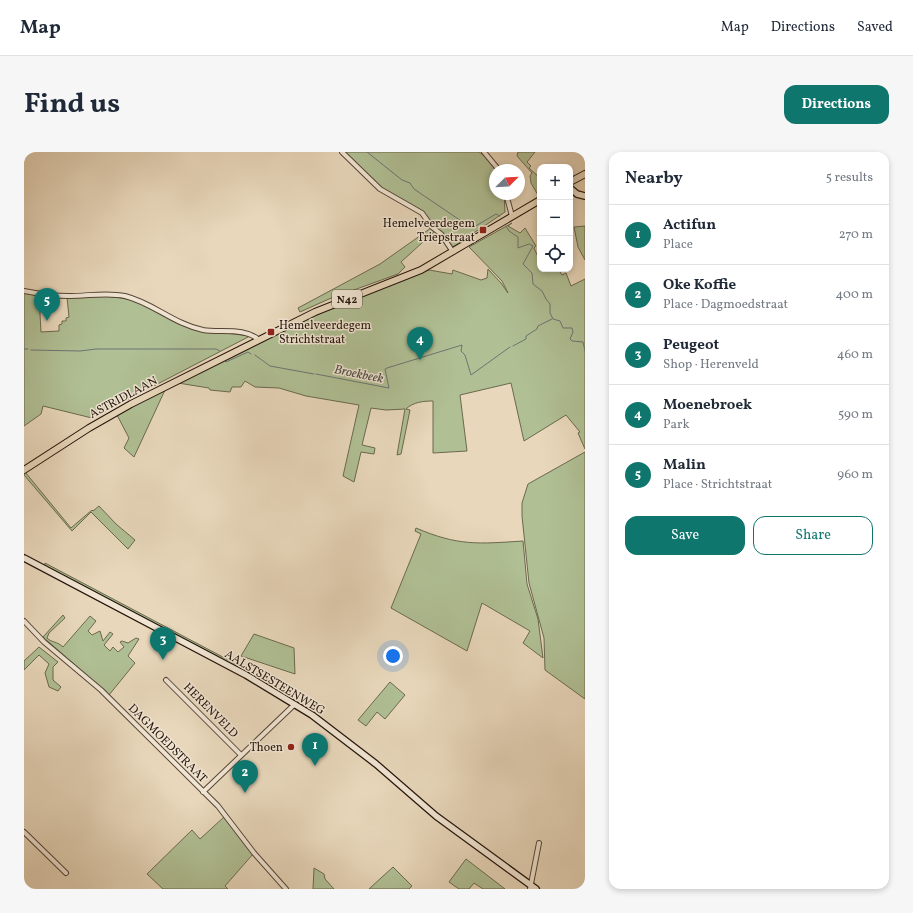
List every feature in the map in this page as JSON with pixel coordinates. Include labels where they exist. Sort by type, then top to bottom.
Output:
[{"type":"main road","points":[[573,180],[585,174]]},
{"type":"main road","points":[[573,191],[577,194],[585,196]]},
{"type":"main road","name":"N42","points":[[259,340],[315,312],[421,270],[537,202]]},
{"type":"main road","name":"ASTRIDLAAN","points":[[24,470],[118,412],[259,340]]},
{"type":"main road","name":"AALSTSESTEENWEG","points":[[24,558],[239,672],[295,704],[344,738],[436,816],[532,888]]},
{"type":"street","points":[[342,152],[380,190],[422,213],[432,227],[441,234],[455,250]]},
{"type":"street","points":[[484,152],[494,164]]},
{"type":"street","points":[[508,200],[512,216]]},
{"type":"street","points":[[24,291],[69,296],[122,296],[145,302],[190,326],[210,331],[241,333],[254,336],[259,340]]},
{"type":"street","name":"DAGMOEDSTRAAT","points":[[24,621],[44,642],[101,690],[221,810],[254,853],[286,889]]},
{"type":"street","name":"HERENVELD","points":[[166,680],[241,755]]},
{"type":"street","name":"HERENVELD","points":[[203,792],[295,704]]},
{"type":"street","points":[[24,832],[66,873]]},
{"type":"street","name":"AALSTSESTEENWEG","points":[[532,888],[539,843]]},
{"type":"green space","points":[[343,152],[479,152],[493,164],[489,164],[489,200],[504,200],[505,212],[453,247],[424,214],[391,195],[371,180]]},
{"type":"green space","points":[[518,152],[535,152],[527,162],[531,166],[529,168],[537,175],[537,193],[531,183],[530,176],[532,173],[517,156]]},
{"type":"green space","points":[[512,223],[508,226],[520,233],[525,228],[536,246],[534,248],[537,254],[537,272],[560,272],[562,275],[566,273],[571,286],[585,279],[585,449],[578,433],[580,432],[566,415],[524,441],[511,383],[460,395],[467,451],[433,453],[433,401],[430,401],[415,403],[406,409],[410,410],[401,454],[397,455],[405,409],[386,410],[371,408],[362,445],[375,448],[374,454],[361,452],[354,482],[343,476],[359,405],[306,396],[279,388],[255,387],[245,381],[241,387],[232,387],[230,392],[210,390],[209,388],[178,383],[321,313],[429,270],[452,274],[453,270],[481,280],[487,278],[488,269],[508,293],[502,281],[469,247]]},
{"type":"green space","points":[[585,226],[585,260],[578,247],[574,227]]},
{"type":"green space","points":[[431,228],[434,232],[401,262],[405,267],[398,274],[329,299],[300,312],[298,308],[380,264]]},
{"type":"green space","points":[[24,293],[39,296],[41,332],[59,331],[59,325],[62,324],[62,321],[66,321],[66,318],[69,317],[67,297],[109,296],[132,300],[193,329],[250,336],[92,418],[43,406],[41,414],[24,426]]},
{"type":"green space","points":[[165,390],[134,457],[124,448],[129,438],[117,415]]},
{"type":"green space","points":[[585,452],[585,699],[545,670],[544,638],[529,583],[522,503],[528,484]]},
{"type":"green space","points":[[25,472],[71,528],[92,510],[93,511],[99,506],[116,524],[135,540],[128,549],[91,512],[72,531],[24,475]]},
{"type":"green space","points":[[416,528],[456,541],[493,543],[523,541],[527,584],[538,619],[543,658],[523,643],[530,631],[482,603],[467,651],[391,608],[421,534],[415,531]]},
{"type":"green space","points":[[45,563],[236,664],[234,667],[44,567]]},
{"type":"green space","points":[[63,615],[65,618],[49,633],[47,638],[63,647],[90,616],[96,621],[88,631],[92,635],[100,631],[103,641],[110,632],[113,634],[104,645],[110,651],[113,647],[118,652],[124,647],[120,642],[122,641],[128,643],[136,638],[139,639],[128,656],[135,663],[109,695],[43,637]]},
{"type":"green space","points":[[254,634],[294,648],[295,674],[241,656]]},
{"type":"green space","points":[[39,647],[58,662],[53,667],[53,680],[61,687],[58,691],[49,687],[45,673],[49,664],[39,655],[24,670],[24,661]]},
{"type":"green space","points":[[390,682],[405,695],[385,719],[377,712],[366,726],[358,720]]},
{"type":"green space","points":[[224,817],[253,854],[225,886],[228,889],[163,889],[147,874],[192,830],[200,839]]},
{"type":"green space","points":[[466,859],[505,889],[483,889],[474,883],[469,889],[459,889],[449,882]]},
{"type":"green space","points":[[393,867],[412,886],[409,889],[369,889]]},
{"type":"green space","points":[[314,868],[324,874],[325,879],[334,889],[313,889]]},
{"type":"waterway","points":[[367,152],[402,180],[410,183],[414,189],[470,227],[474,227],[496,214],[500,216]]},
{"type":"waterway","points":[[506,226],[509,231],[518,237],[518,248],[529,244],[533,246],[523,264],[532,273],[533,284],[542,291],[550,304],[550,313],[553,319],[560,321],[563,328],[572,328],[573,332],[570,339],[572,341],[583,342],[585,351]]},
{"type":"waterway","name":"Broekbeek","points":[[513,346],[526,339],[526,336],[537,329],[538,326],[552,319]]},
{"type":"waterway","name":"Broekbeek","points":[[316,374],[389,388],[385,369],[387,368],[462,345],[461,351],[465,355],[471,375],[510,347]]},
{"type":"waterway","name":"Broekbeek","points":[[31,350],[80,351],[96,349],[216,349],[220,351]]},
{"type":"waterway","name":"Broekbeek","points":[[225,361],[226,362],[248,352],[251,354]]},
{"type":"waterway","name":"Broekbeek","points":[[255,355],[270,366],[314,374]]},
{"type":"place","name":"Hemelveerdegem Triepstraat","points":[[483,230]]},
{"type":"place","name":"Malin","points":[[47,321]]},
{"type":"place","name":"Hemelveerdegem Strichtstraat","points":[[271,332]]},
{"type":"place","name":"Moenebroek","points":[[420,360]]},
{"type":"place","name":"Peugeot","points":[[163,660]]},
{"type":"place","name":"Thoen","points":[[291,747]]},
{"type":"place","name":"Actifun","points":[[315,766]]},
{"type":"place","name":"Oke Koffie","points":[[245,793]]}]
